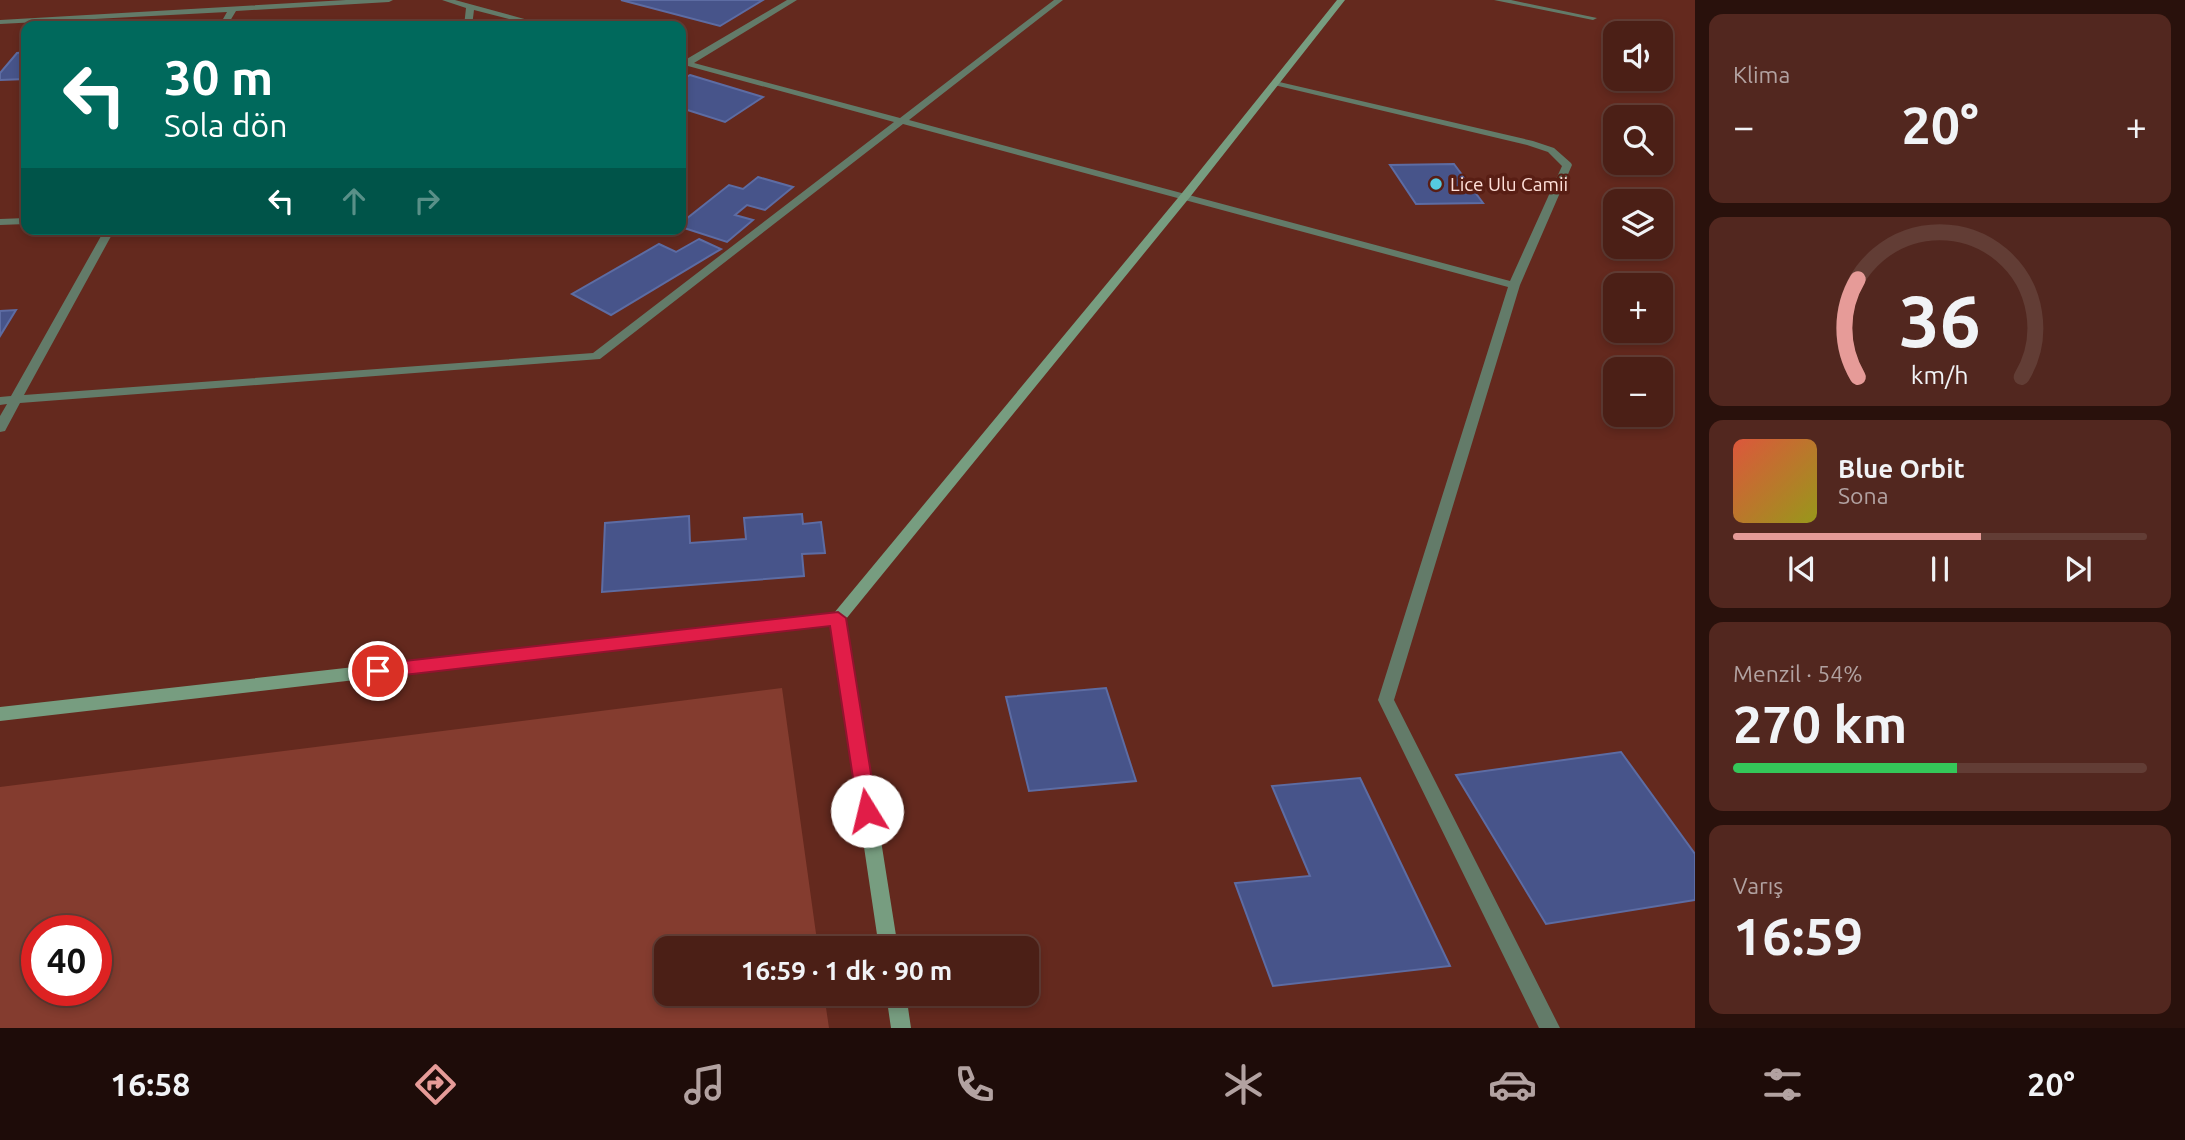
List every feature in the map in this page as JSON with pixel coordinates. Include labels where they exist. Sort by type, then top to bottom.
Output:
[{"type":"street","points":[[0,22],[389,0]]},
{"type":"street","points":[[446,0],[527,21]]},
{"type":"street","points":[[686,62],[793,0]]},
{"type":"street","points":[[0,401],[596,356],[1059,0]]},
{"type":"street","points":[[0,714],[838,618],[1186,195],[1341,0]]},
{"type":"street","points":[[1499,0],[1593,18]]},
{"type":"street","points":[[468,21],[470,6]]},
{"type":"street","points":[[226,21],[233,9]]},
{"type":"street","points":[[686,65],[1186,195],[1514,285]]},
{"type":"street","points":[[1275,84],[1552,150],[1567,165],[1565,175],[1514,285],[1386,700],[1550,1028]]},
{"type":"street","points":[[0,222],[21,221]]},
{"type":"street","points":[[0,428],[107,235]]},
{"type":"street","points":[[838,618],[887,936]]},
{"type":"street","points":[[898,1006],[901,1028]]},
{"type":"shaded area","points":[[782,688],[816,936],[654,936],[654,1006],[826,1006],[829,1028],[0,1028],[0,787]]},
{"type":"building","points":[[621,0],[763,0],[720,26]]},
{"type":"building","points":[[17,53],[21,53],[21,79],[0,80],[0,73]]},
{"type":"building","points":[[690,75],[763,97],[725,122],[686,110],[686,77]]},
{"type":"building","name":"Lice Ulu Camii","points":[[1454,164],[1483,203],[1416,204],[1390,165]]},
{"type":"building","points":[[758,177],[793,187],[765,210],[747,205],[735,215],[753,220],[727,242],[686,229],[686,219],[729,185],[743,189]]},
{"type":"building","points":[[699,239],[721,249],[611,315],[572,294],[659,244],[676,252]]},
{"type":"building","points":[[16,310],[0,336],[0,311]]},
{"type":"building","points":[[802,514],[803,524],[821,522],[825,553],[802,554],[804,576],[602,592],[605,523],[689,516],[690,543],[746,539],[744,518]]},
{"type":"building","points":[[1106,688],[1136,781],[1029,791],[1006,697]]},
{"type":"building","points":[[1621,752],[1695,854],[1695,900],[1546,924],[1456,775]]},
{"type":"building","points":[[1360,778],[1450,966],[1273,986],[1235,883],[1310,876],[1272,786]]},
{"type":"place","name":"Lice Ulu Camii","points":[[1436,184]]},
{"type":"route","points":[[378,671],[838,618],[867,811]]}]
